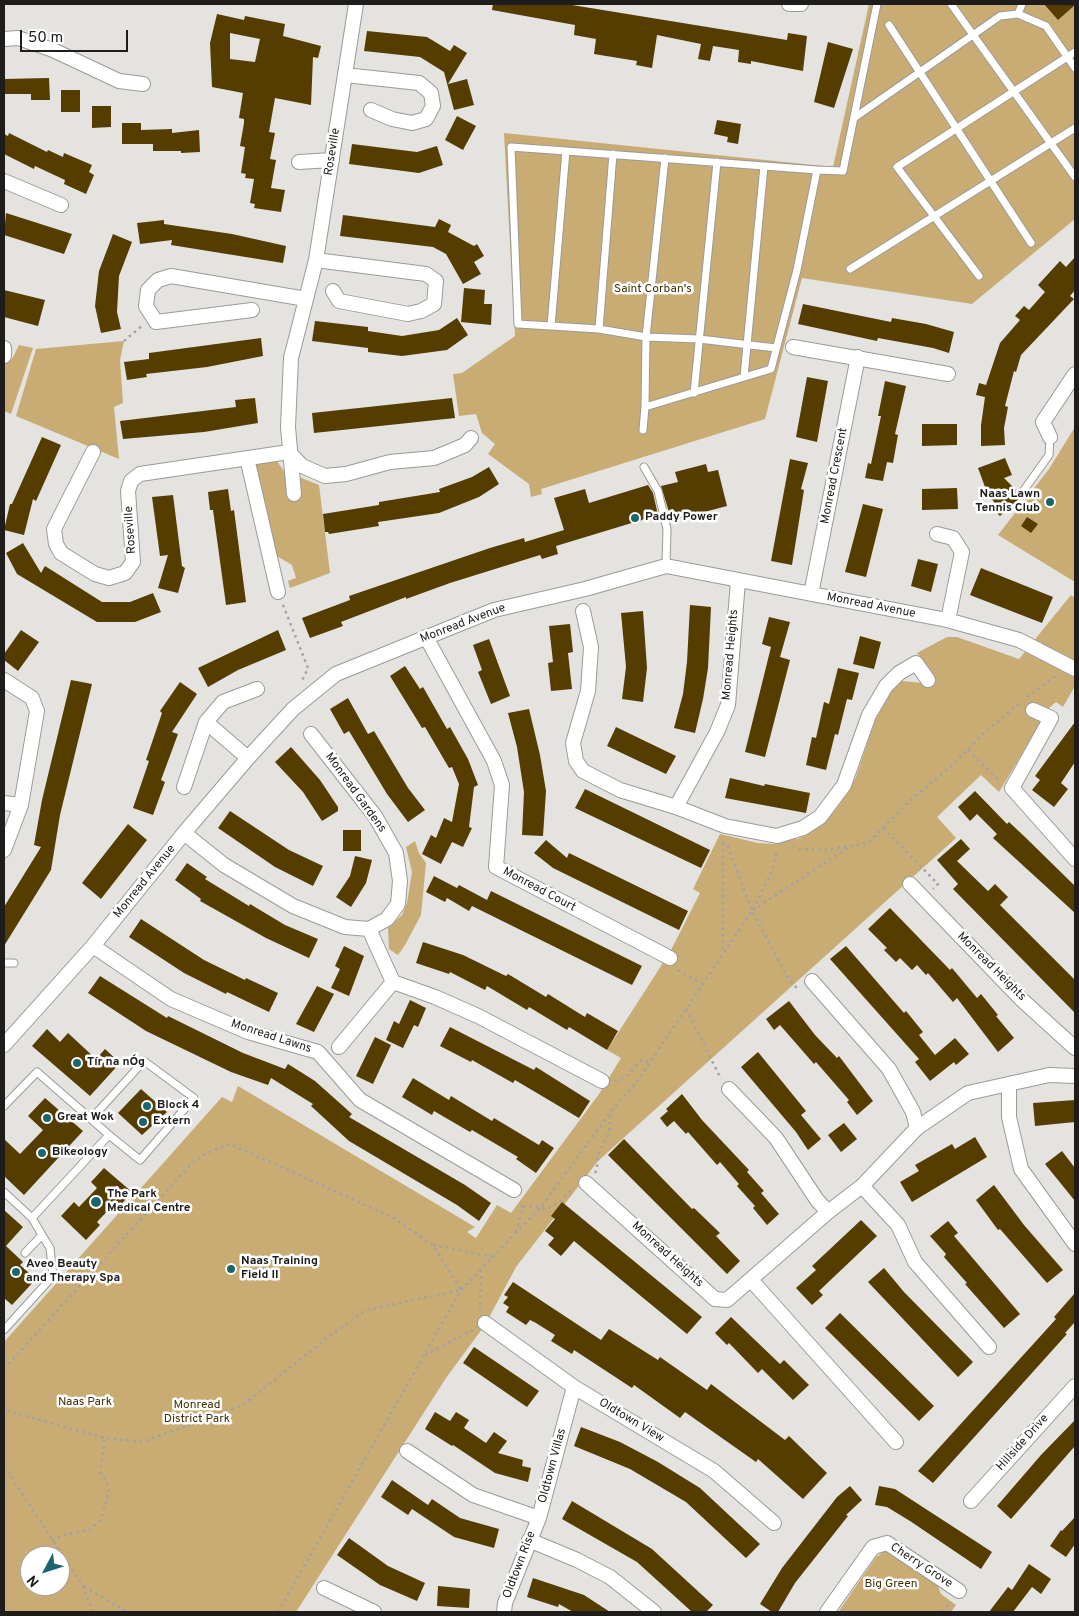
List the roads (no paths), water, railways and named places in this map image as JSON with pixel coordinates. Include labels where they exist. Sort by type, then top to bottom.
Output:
[{"type":"street","name":"Roseville","points":[[294,494],[289,452],[288,393],[291,358],[316,260],[356,4]]},
{"type":"street","points":[[789,4],[801,4]]},
{"type":"street","points":[[4,39],[18,38],[52,50],[119,82],[143,84]]},
{"type":"street","points":[[345,75],[419,83],[431,93],[433,106],[426,119],[412,123],[392,119],[371,110]]},
{"type":"street","points":[[298,162],[332,160]]},
{"type":"street","points":[[4,182],[62,206]]},
{"type":"street","points":[[316,260],[426,274],[436,281],[434,304],[421,311],[408,314],[339,301],[333,291]]},
{"type":"street","points":[[252,310],[156,322],[146,306],[148,290],[158,280],[171,276],[306,299]]},
{"type":"street","points":[[793,347],[948,374]]},
{"type":"street","points":[[4,348],[4,356]]},
{"type":"street","name":"Monread Crescent","points":[[812,594],[858,357]]},
{"type":"street","points":[[1050,437],[1043,422],[1075,374]]},
{"type":"street","points":[[289,452],[302,466],[325,476],[346,474],[390,462],[434,458],[465,445],[470,438]]},
{"type":"street","name":"Roseville","points":[[93,452],[54,529],[56,544],[60,553],[88,570],[109,578],[125,573],[133,562],[128,491],[131,481],[140,474],[289,452]]},
{"type":"street","points":[[247,458],[278,592]]},
{"type":"street","points":[[937,534],[953,538],[962,552],[948,620]]},
{"type":"street","name":"Monread Avenue","points":[[4,1045],[93,946],[184,833],[293,708],[336,674],[494,610],[585,589],[666,566],[948,620],[1019,640],[1075,669]]},
{"type":"street","name":"Monread Heights","points":[[676,807],[718,732],[728,705],[738,581]]},
{"type":"street","points":[[583,611],[591,647],[588,691],[573,743],[576,761],[583,771],[620,790],[676,807],[725,826],[777,836],[803,828],[820,817],[844,785],[869,715],[886,686],[899,673],[916,664],[928,680]]},
{"type":"street","name":"Monread Court","points":[[426,637],[494,761],[502,785],[496,867],[670,958]]},
{"type":"street","points":[[4,680],[32,698],[37,711],[21,805],[4,850]]},
{"type":"street","points":[[184,788],[206,722],[223,702],[257,689]]},
{"type":"street","points":[[1033,710],[1052,718],[1012,788],[1075,859]]},
{"type":"street","points":[[206,722],[248,758]]},
{"type":"street","name":"Monread Gardens","points":[[311,734],[375,816],[396,853],[400,881],[398,904],[387,919],[369,929]]},
{"type":"street","points":[[4,803],[21,805]]},
{"type":"street","points":[[184,833],[224,865],[293,906],[345,927],[369,929],[393,982],[435,997],[478,1016],[602,1081]]},
{"type":"street","name":"Monread Heights","points":[[910,884],[1021,999],[1075,1048]]},
{"type":"street","name":"Monread Lawns","points":[[93,946],[171,999],[248,1032],[318,1052],[360,1100],[514,1190]]},
{"type":"street","points":[[812,980],[889,1069],[913,1112],[917,1128]]},
{"type":"street","points":[[339,1047],[393,982]]},
{"type":"street","name":"Monread Heights","points":[[589,1179],[715,1299],[727,1300],[752,1281],[828,1212],[862,1186],[917,1128],[968,1093],[1049,1075],[1075,1076]]},
{"type":"street","points":[[1009,1085],[1009,1117],[1021,1169],[1075,1244]]},
{"type":"street","points":[[729,1089],[776,1138],[817,1200],[828,1212]]},
{"type":"street","points":[[862,1186],[898,1225],[916,1262],[988,1347]]},
{"type":"street","points":[[752,1281],[896,1442]]},
{"type":"street","name":"Oldtown View","points":[[482,1322],[574,1387],[714,1471],[774,1524]]},
{"type":"street","name":"Hillside Drive","points":[[971,1501],[1075,1386]]},
{"type":"street","name":"Oldtown Villas","points":[[407,1451],[473,1495],[539,1518],[574,1387]]},
{"type":"street","name":"Oldtown Rise","points":[[504,1612],[505,1603],[539,1518]]},
{"type":"street","points":[[529,1540],[577,1560],[610,1577],[654,1612]]},
{"type":"street","name":"Cherry Grove","points":[[827,1612],[873,1547],[887,1543],[959,1591]]},
{"type":"street","points":[[324,1588],[374,1612]]},
{"type":"lane","points":[[776,348],[699,339],[646,337],[599,329],[518,324],[511,147],[844,171],[877,4]]},
{"type":"lane","points":[[951,4],[1075,177]]},
{"type":"lane","points":[[1018,14],[1022,4]]},
{"type":"lane","points":[[854,118],[1000,16],[1018,14],[1046,26],[1075,68]]},
{"type":"lane","points":[[890,25],[1031,243]]},
{"type":"lane","points":[[979,276],[897,167],[1075,52]]},
{"type":"lane","points":[[850,269],[1051,141],[1075,128]]},
{"type":"lane","points":[[551,326],[566,151]]},
{"type":"lane","points":[[599,329],[613,154]]},
{"type":"lane","points":[[643,430],[646,337],[665,158]]},
{"type":"lane","points":[[694,393],[717,162]]},
{"type":"lane","points":[[744,378],[764,166]]},
{"type":"lane","points":[[645,407],[771,370],[797,270],[817,170]]},
{"type":"lane","points":[[1024,490],[1049,455],[1050,437]]},
{"type":"lane","points":[[644,467],[658,491],[666,529],[666,566]]},
{"type":"lane","points":[[4,963],[14,963]]},
{"type":"lane","points":[[4,1106],[37,1072],[109,1135],[140,1160],[194,1098],[144,1061],[91,1119]]},
{"type":"lane","points":[[32,1218],[109,1135]]},
{"type":"lane","points":[[4,1192],[32,1218],[50,1248],[53,1276],[4,1330]]},
{"type":"lane","points":[[25,1253],[42,1235]]},
{"type":"place","name":"Naas Lawn Tennis Club","points":[[1050,502]]},
{"type":"place","name":"Paddy Power","points":[[635,518]]},
{"type":"place","name":"Tír na nÓg","points":[[77,1063]]},
{"type":"place","name":"Block 4","points":[[147,1106]]},
{"type":"place","name":"Great Wok","points":[[47,1118]]},
{"type":"place","name":"Extern","points":[[143,1122]]},
{"type":"place","name":"Bikeology","points":[[42,1153]]},
{"type":"place","name":"The Park Medical Centre","points":[[96,1202]]},
{"type":"place","name":"Naas Training Field II","points":[[231,1269]]},
{"type":"place","name":"Aveo Beauty and Therapy Spa","points":[[16,1272]]},
{"type":"park label","name":"Saint Corban's","points":[[653,290]]},
{"type":"park label","name":"Naas Park","points":[[85,1403]]},
{"type":"park label","name":"Monread District Park","points":[[197,1413]]},
{"type":"park label","name":"Big Green","points":[[891,1585]]}]
